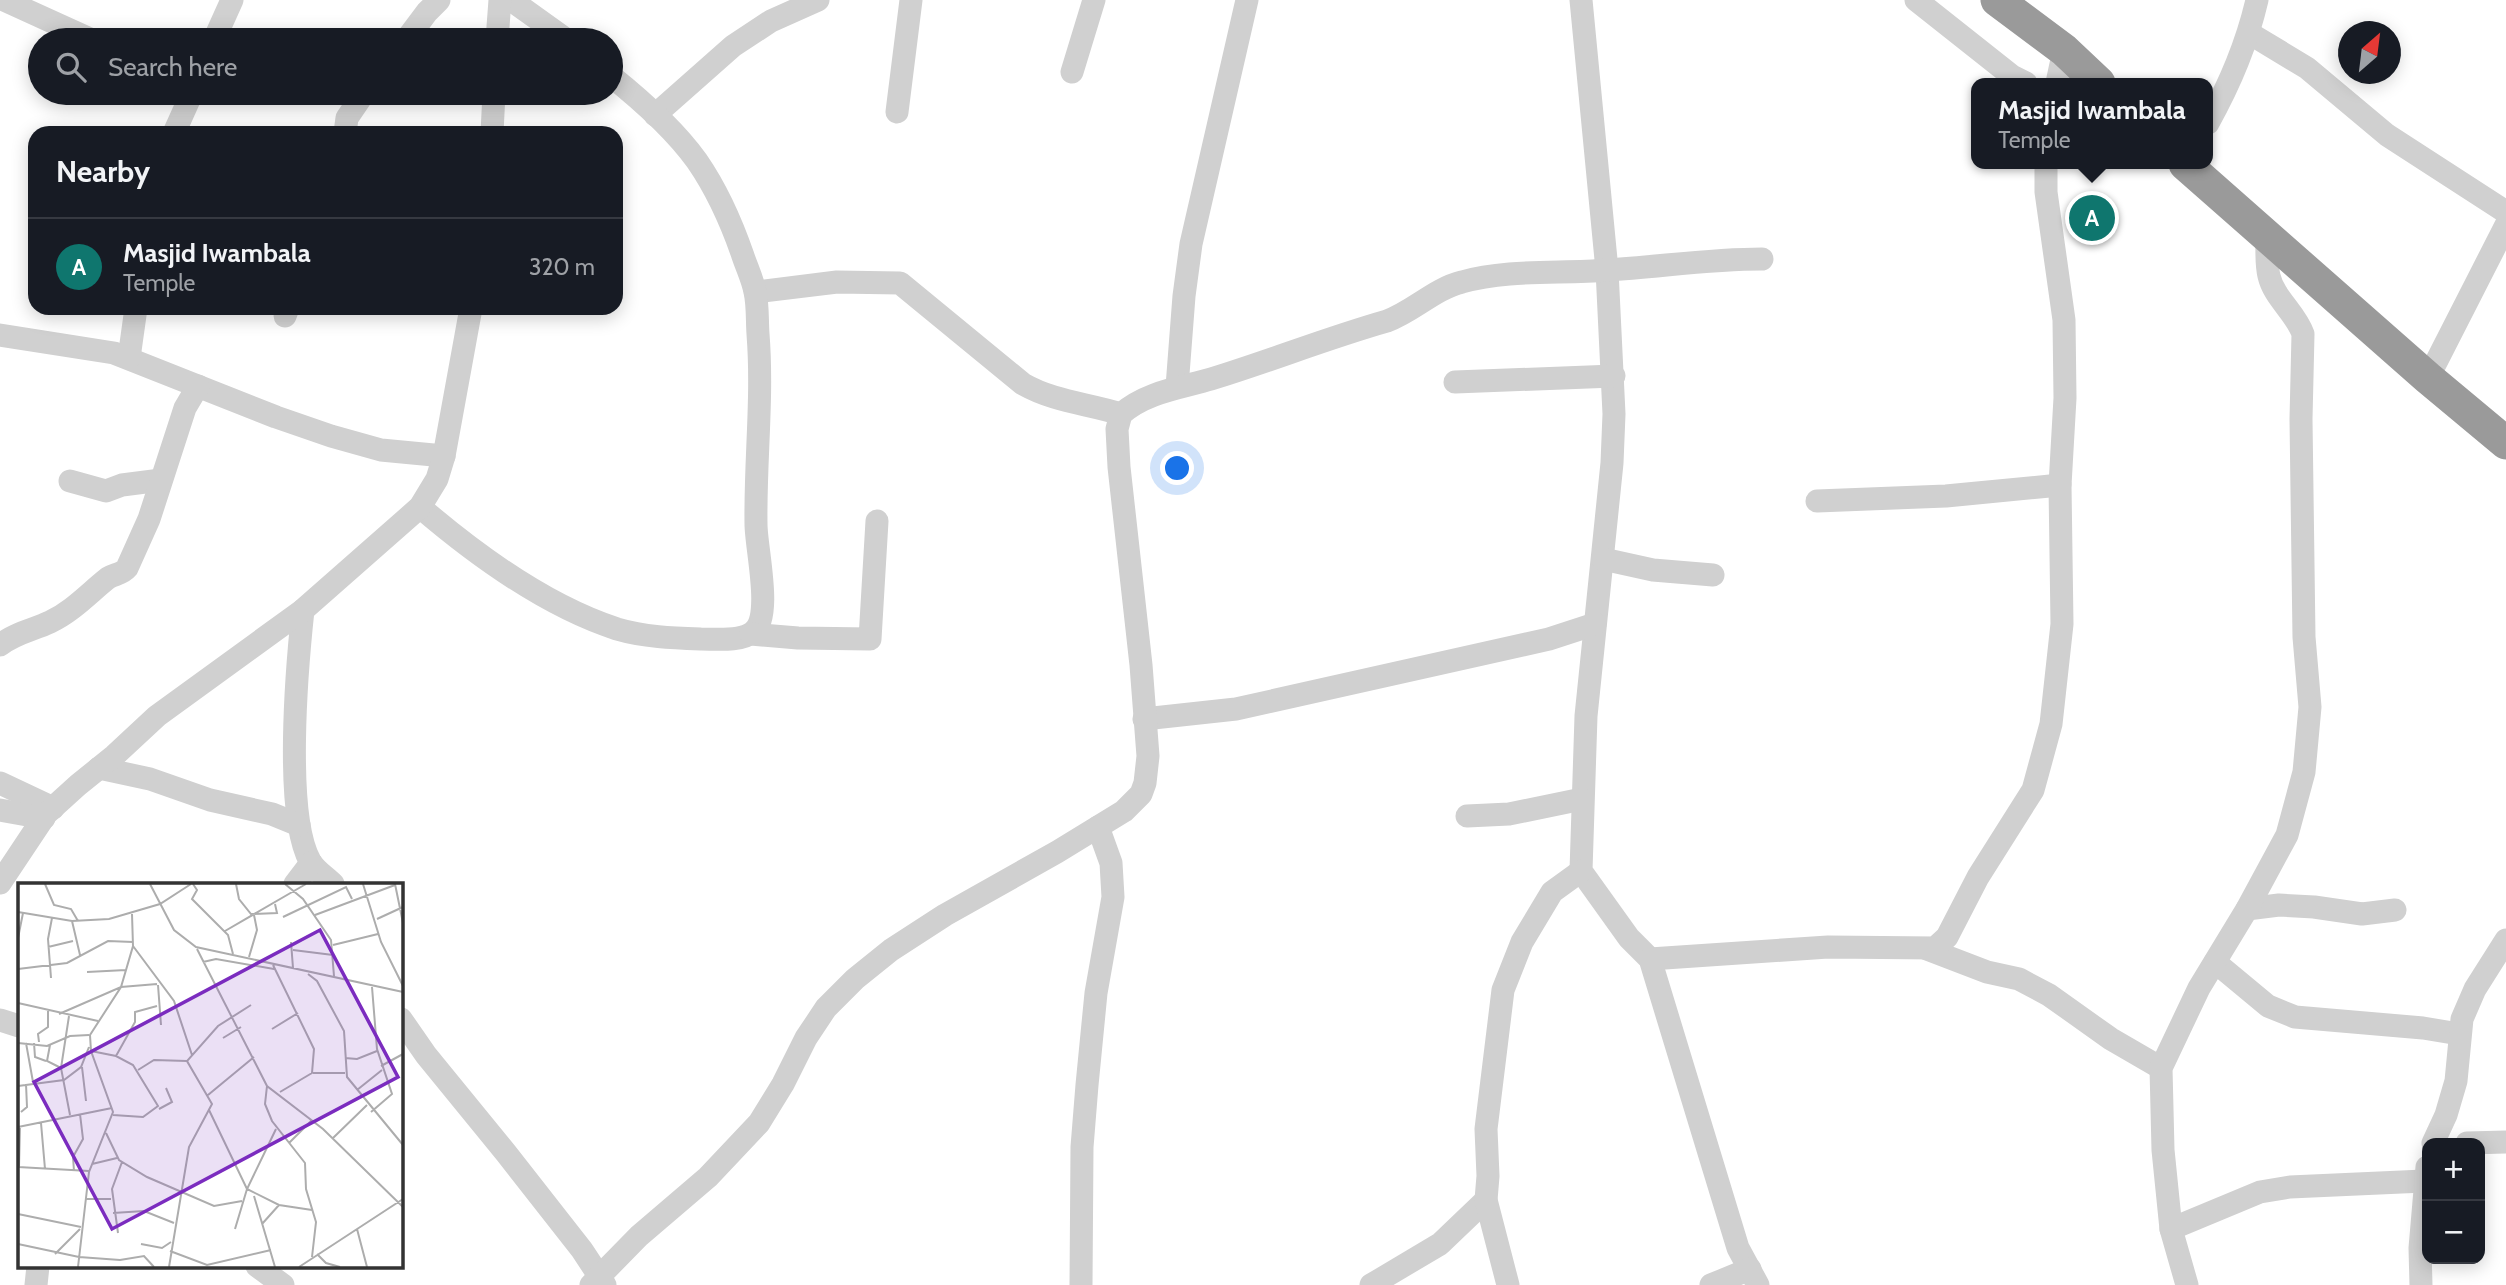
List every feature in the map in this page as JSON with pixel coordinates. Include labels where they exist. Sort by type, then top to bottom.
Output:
[{"type":"highway","points":[[1997,0],[2064,50],[2094,78]]},
{"type":"highway","points":[[2191,169],[2506,443]]},
{"type":"street","points":[[4,0],[66,28]]},
{"type":"street","points":[[219,28],[232,0]]},
{"type":"street","points":[[415,28],[439,0]]},
{"type":"street","points":[[498,28],[500,0]]},
{"type":"street","points":[[511,0],[550,28]]},
{"type":"street","points":[[656,115],[733,46],[771,22],[818,0]]},
{"type":"street","points":[[897,112],[911,0]]},
{"type":"street","points":[[1072,72],[1094,0]]},
{"type":"street","points":[[1177,387],[1191,244],[1247,0]]},
{"type":"street","points":[[1581,0],[1607,270],[1614,376],[1612,463],[1586,716],[1581,871],[1629,938],[1650,959],[1738,1248],[1754,1277],[1711,1285]]},
{"type":"street","points":[[1916,0],[2016,78]]},
{"type":"street","points":[[2213,111],[2249,33],[2257,0]]},
{"type":"street","points":[[2249,33],[2307,68],[2387,135],[2506,212]]},
{"type":"street","points":[[2058,78],[2064,50]]},
{"type":"street","points":[[623,86],[656,115],[696,160],[720,200],[755,292],[760,353],[756,527],[763,604],[759,626],[751,634]]},
{"type":"street","points":[[177,126],[187,105]]},
{"type":"street","points":[[346,126],[347,118],[356,105]]},
{"type":"street","points":[[492,126],[493,105]]},
{"type":"street","points":[[1650,959],[1828,947],[1927,949],[1940,946],[2027,800],[2039,771],[2051,724],[2062,624],[2060,485],[2064,320],[2049,216],[2046,169]]},
{"type":"street","points":[[2428,378],[2506,225]]},
{"type":"street","points":[[2187,1285],[2171,1229],[2163,1150],[2161,1068],[2179,1027],[2287,835],[2304,772],[2310,707],[2304,638],[2301,419],[2303,334],[2300,325],[2273,288],[2268,275],[2267,237]]},
{"type":"street","points":[[402,1020],[426,1055],[506,1153],[598,1282],[639,1236],[708,1177],[759,1123],[812,1028],[826,1008],[855,979],[891,950],[945,915],[1124,811],[1141,794],[1147,765],[1138,640],[1118,455],[1117,429],[1121,414],[1152,395],[1210,379],[1399,317],[1442,290],[1464,281],[1717,259],[1762,259]]},
{"type":"street","points":[[755,292],[837,282],[900,283],[1023,384],[1042,395],[1121,414]]},
{"type":"street","points":[[129,358],[135,315]]},
{"type":"street","points":[[0,883],[48,813],[157,716],[303,610],[420,507],[437,480],[444,456],[470,315]]},
{"type":"street","points":[[0,335],[84,347],[129,358],[276,417],[361,445],[403,454],[444,456]]},
{"type":"street","points":[[1455,382],[1614,376]]},
{"type":"street","points":[[0,645],[11,636],[59,617],[110,577],[124,572],[149,519],[185,408],[198,386]]},
{"type":"street","points":[[70,481],[106,491],[122,485],[161,480]]},
{"type":"street","points":[[1817,501],[1946,496],[2060,485]]},
{"type":"street","points":[[420,507],[470,549],[567,607],[618,629],[645,635],[695,638],[733,638],[751,634],[798,639],[870,639],[877,521]]},
{"type":"street","points":[[1603,559],[1653,570],[1713,575]]},
{"type":"street","points":[[303,610],[297,699],[296,788],[299,825],[311,863],[332,883]]},
{"type":"street","points":[[1144,719],[1236,709],[1549,639],[1595,624]]},
{"type":"street","points":[[99,768],[150,779],[210,800],[272,814],[299,825]]},
{"type":"street","points":[[0,783],[48,813]]},
{"type":"street","points":[[1467,816],[1509,814],[1582,799]]},
{"type":"street","points":[[0,821],[0,810],[48,813]]},
{"type":"street","points":[[1081,1285],[1082,1147],[1087,1085],[1098,982],[1113,897],[1111,863],[1098,827]]},
{"type":"street","points":[[296,883],[311,863]]},
{"type":"street","points":[[1508,1285],[1486,1200],[1486,1129],[1503,990],[1522,942],[1552,892],[1581,871]]},
{"type":"street","points":[[2247,909],[2279,905],[2362,914],[2395,910]]},
{"type":"street","points":[[2435,1138],[2446,1115],[2456,1081],[2459,1034],[2469,1001],[2506,940]]},
{"type":"street","points":[[1927,949],[1987,972],[2019,979],[2049,995],[2111,1039],[2161,1068]]},
{"type":"street","points":[[2215,962],[2268,1006],[2287,1014],[2459,1034]]},
{"type":"street","points":[[0,1020],[18,1026]]},
{"type":"street","points":[[2485,1143],[2506,1142]]},
{"type":"street","points":[[2171,1229],[2260,1192],[2290,1186],[2422,1174]]},
{"type":"street","points":[[1371,1285],[1440,1244],[1486,1200]]},
{"type":"street","points":[[2421,1285],[2420,1248],[2424,1201]]},
{"type":"street","points":[[260,1268],[283,1285]]},
{"type":"place","name":"Masjid Iwambala","points":[[2092,218]]}]
